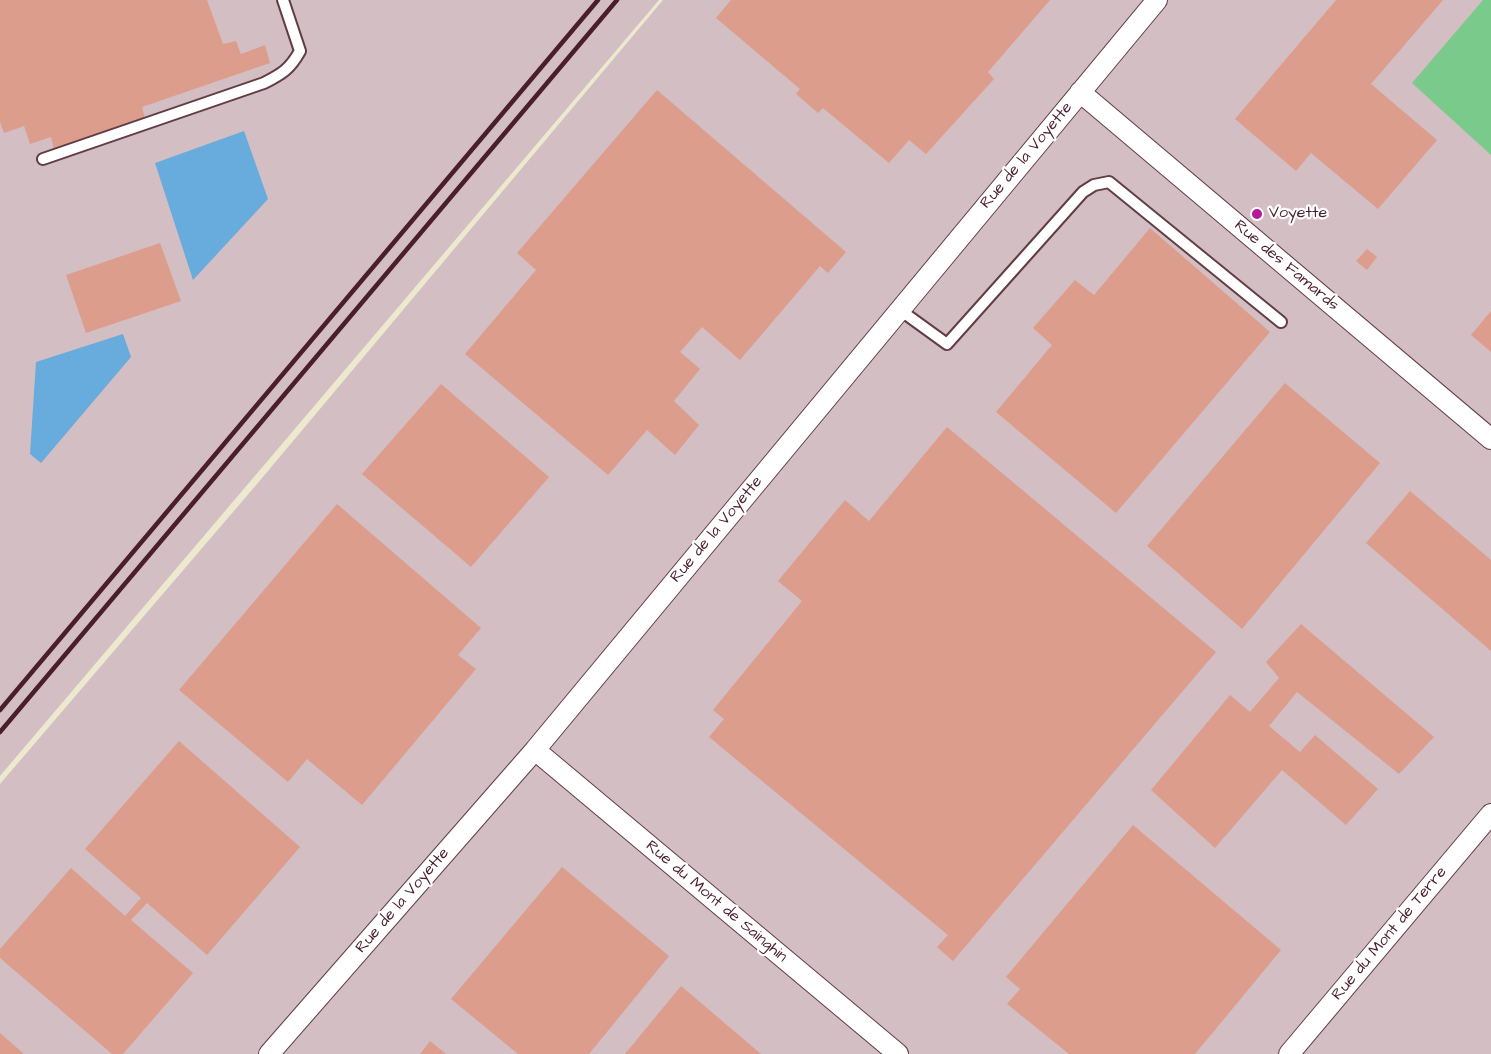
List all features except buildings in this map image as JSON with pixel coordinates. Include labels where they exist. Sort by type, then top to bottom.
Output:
[{"type":"street","name":"Rue de la Voyette","points":[[269,1054],[535,750],[1157,0]]},
{"type":"street","name":"Rue des Famards","points":[[1080,92],[1491,439]]},
{"type":"street","name":"Rue du Mont de Sainghin","points":[[535,750],[898,1054]]},
{"type":"street","name":"Rue du Mont de Terre","points":[[1289,1054],[1491,814]]},
{"type":"lane","points":[[43,159],[264,83],[280,74],[292,65],[300,51],[283,0]]},
{"type":"lane","points":[[900,310],[947,344],[1083,192],[1094,185],[1109,182],[1281,322]]},
{"type":"shaded area","points":[[0,0],[659,0],[0,776]]},
{"type":"shaded area","points":[[663,0],[1491,0],[1491,1054],[0,1054],[0,784],[257,484]]},
{"type":"green space","points":[[1483,0],[1491,0],[1491,155],[1412,83]]},
{"type":"water","points":[[244,131],[268,199],[193,280],[155,163]]},
{"type":"water","points":[[123,334],[131,357],[41,463],[30,454],[36,362]]},
{"type":"railway","points":[[0,710],[598,0]]},
{"type":"railway","points":[[0,732],[617,0]]},
{"type":"place","name":"Voyette","points":[[1257,214]]}]
